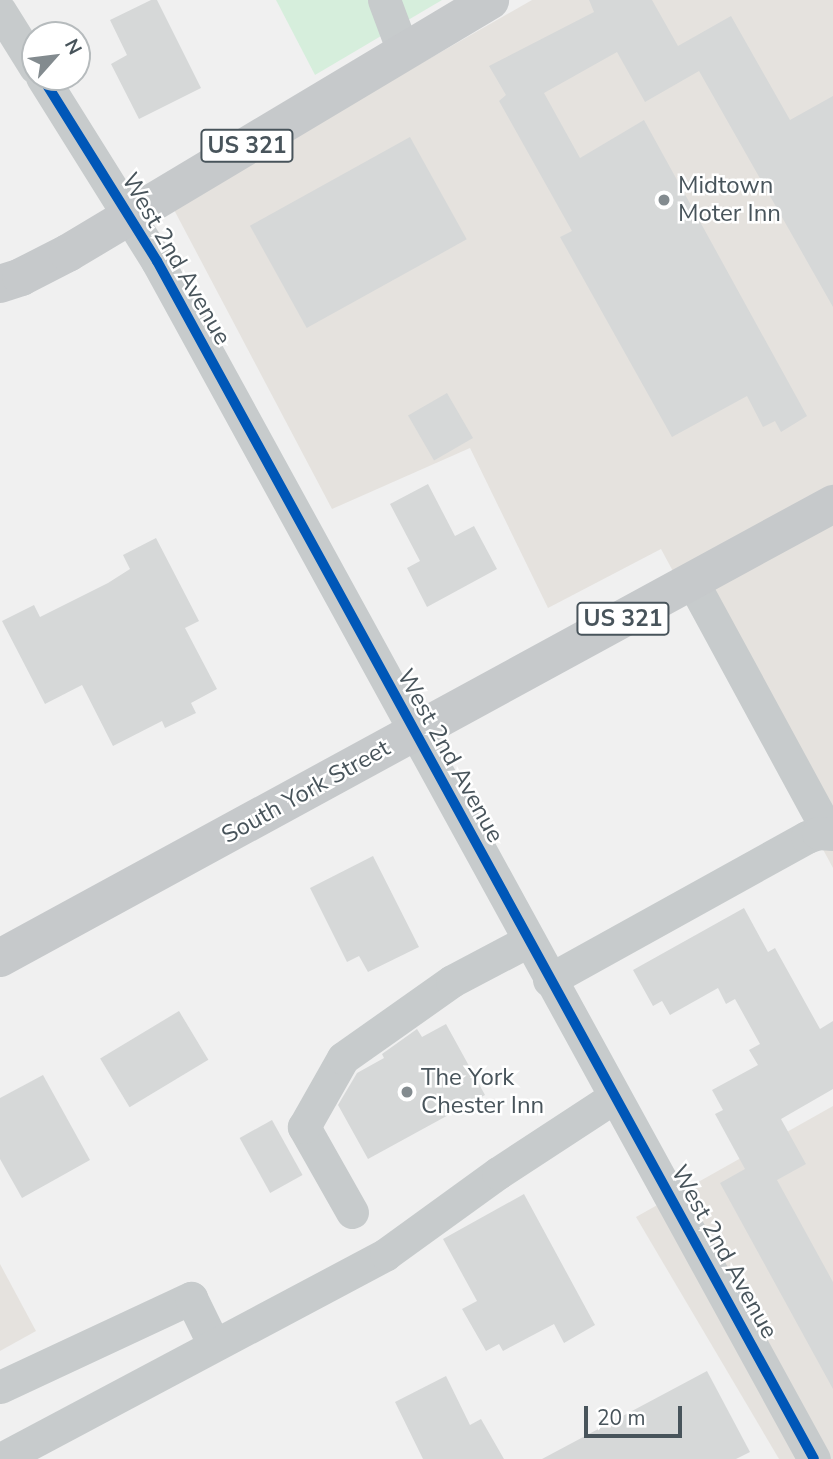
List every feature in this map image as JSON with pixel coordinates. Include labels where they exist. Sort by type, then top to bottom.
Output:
[{"type":"main road","name":"US 321","points":[[0,284],[43,267],[490,0]]},
{"type":"main road","name":"South York Street","points":[[0,958],[833,504]]},
{"type":"street","points":[[384,0],[403,51]]},
{"type":"street","points":[[0,11],[21,44]]},
{"type":"street","name":"West 2nd Avenue","points":[[51,91],[130,216],[814,1459]]},
{"type":"street","points":[[550,980],[807,837],[831,834],[692,581]]},
{"type":"street","points":[[352,1212],[304,1127],[343,1058],[452,981],[528,942]]},
{"type":"street","points":[[1,1459],[386,1254],[498,1173],[614,1097]]},
{"type":"street","points":[[0,1387],[191,1298],[214,1345]]},
{"type":"shaded area","points":[[532,0],[833,0],[833,868],[661,549],[548,608],[470,448],[332,509],[172,206]]},
{"type":"shaded area","points":[[833,1106],[833,1459],[779,1459],[636,1217]]},
{"type":"shaded area","points":[[0,1264],[36,1331],[0,1351]]},
{"type":"green space","points":[[276,0],[442,0],[315,75]]},
{"type":"building","points":[[151,0],[157,0],[201,88],[139,119],[111,64],[127,55],[110,20]]},
{"type":"building","points":[[589,0],[652,0],[678,46],[731,16],[790,120],[833,96],[833,307],[699,71],[645,102],[617,52],[544,93],[580,158],[644,120],[807,416],[781,432],[775,421],[763,427],[747,396],[672,437],[560,237],[572,231],[499,101],[506,95],[489,66],[594,12]]},
{"type":"building","points":[[410,137],[467,239],[307,328],[250,226]]},
{"type":"building","points":[[447,393],[473,438],[434,461],[408,416]]},
{"type":"building","points":[[428,484],[455,536],[474,526],[497,569],[427,607],[407,568],[420,561],[390,504]]},
{"type":"building","points":[[156,538],[199,621],[185,628],[217,689],[191,703],[196,713],[165,728],[162,721],[113,746],[82,685],[45,704],[2,621],[34,605],[40,617],[108,583],[130,569],[123,555]]},
{"type":"building","points":[[373,856],[419,947],[368,972],[359,956],[347,962],[310,888]]},
{"type":"building","points":[[744,908],[768,952],[775,948],[820,1029],[833,1021],[833,1089],[781,1119],[806,1164],[777,1180],[833,1282],[833,1389],[720,1183],[745,1169],[715,1114],[723,1110],[712,1090],[758,1065],[749,1050],[760,1044],[735,999],[726,1004],[718,988],[670,1015],[662,1001],[653,1006],[633,970]]},
{"type":"building","points":[[179,1011],[208,1060],[129,1107],[100,1058]]},
{"type":"building","name":"The York Chester Inn","points":[[446,1024],[485,1095],[368,1159],[338,1105],[357,1073],[384,1058],[382,1054],[417,1029],[422,1037]]},
{"type":"building","points":[[43,1075],[90,1160],[22,1198],[0,1159],[0,1098]]},
{"type":"building","points":[[272,1120],[303,1175],[270,1193],[240,1138]]},
{"type":"building","points":[[524,1194],[595,1325],[564,1343],[554,1324],[503,1351],[499,1344],[486,1351],[462,1309],[477,1301],[443,1239]]},
{"type":"building","points":[[707,1371],[750,1452],[736,1459],[542,1459]]},
{"type":"building","points":[[446,1376],[470,1425],[481,1419],[504,1459],[423,1459],[395,1402]]},
{"type":"cycle path","points":[[51,91],[157,261],[814,1459]]},
{"type":"place","name":"Midtown Moter Inn","points":[[664,200]]},
{"type":"place","name":"The York Chester Inn","points":[[407,1092]]}]
